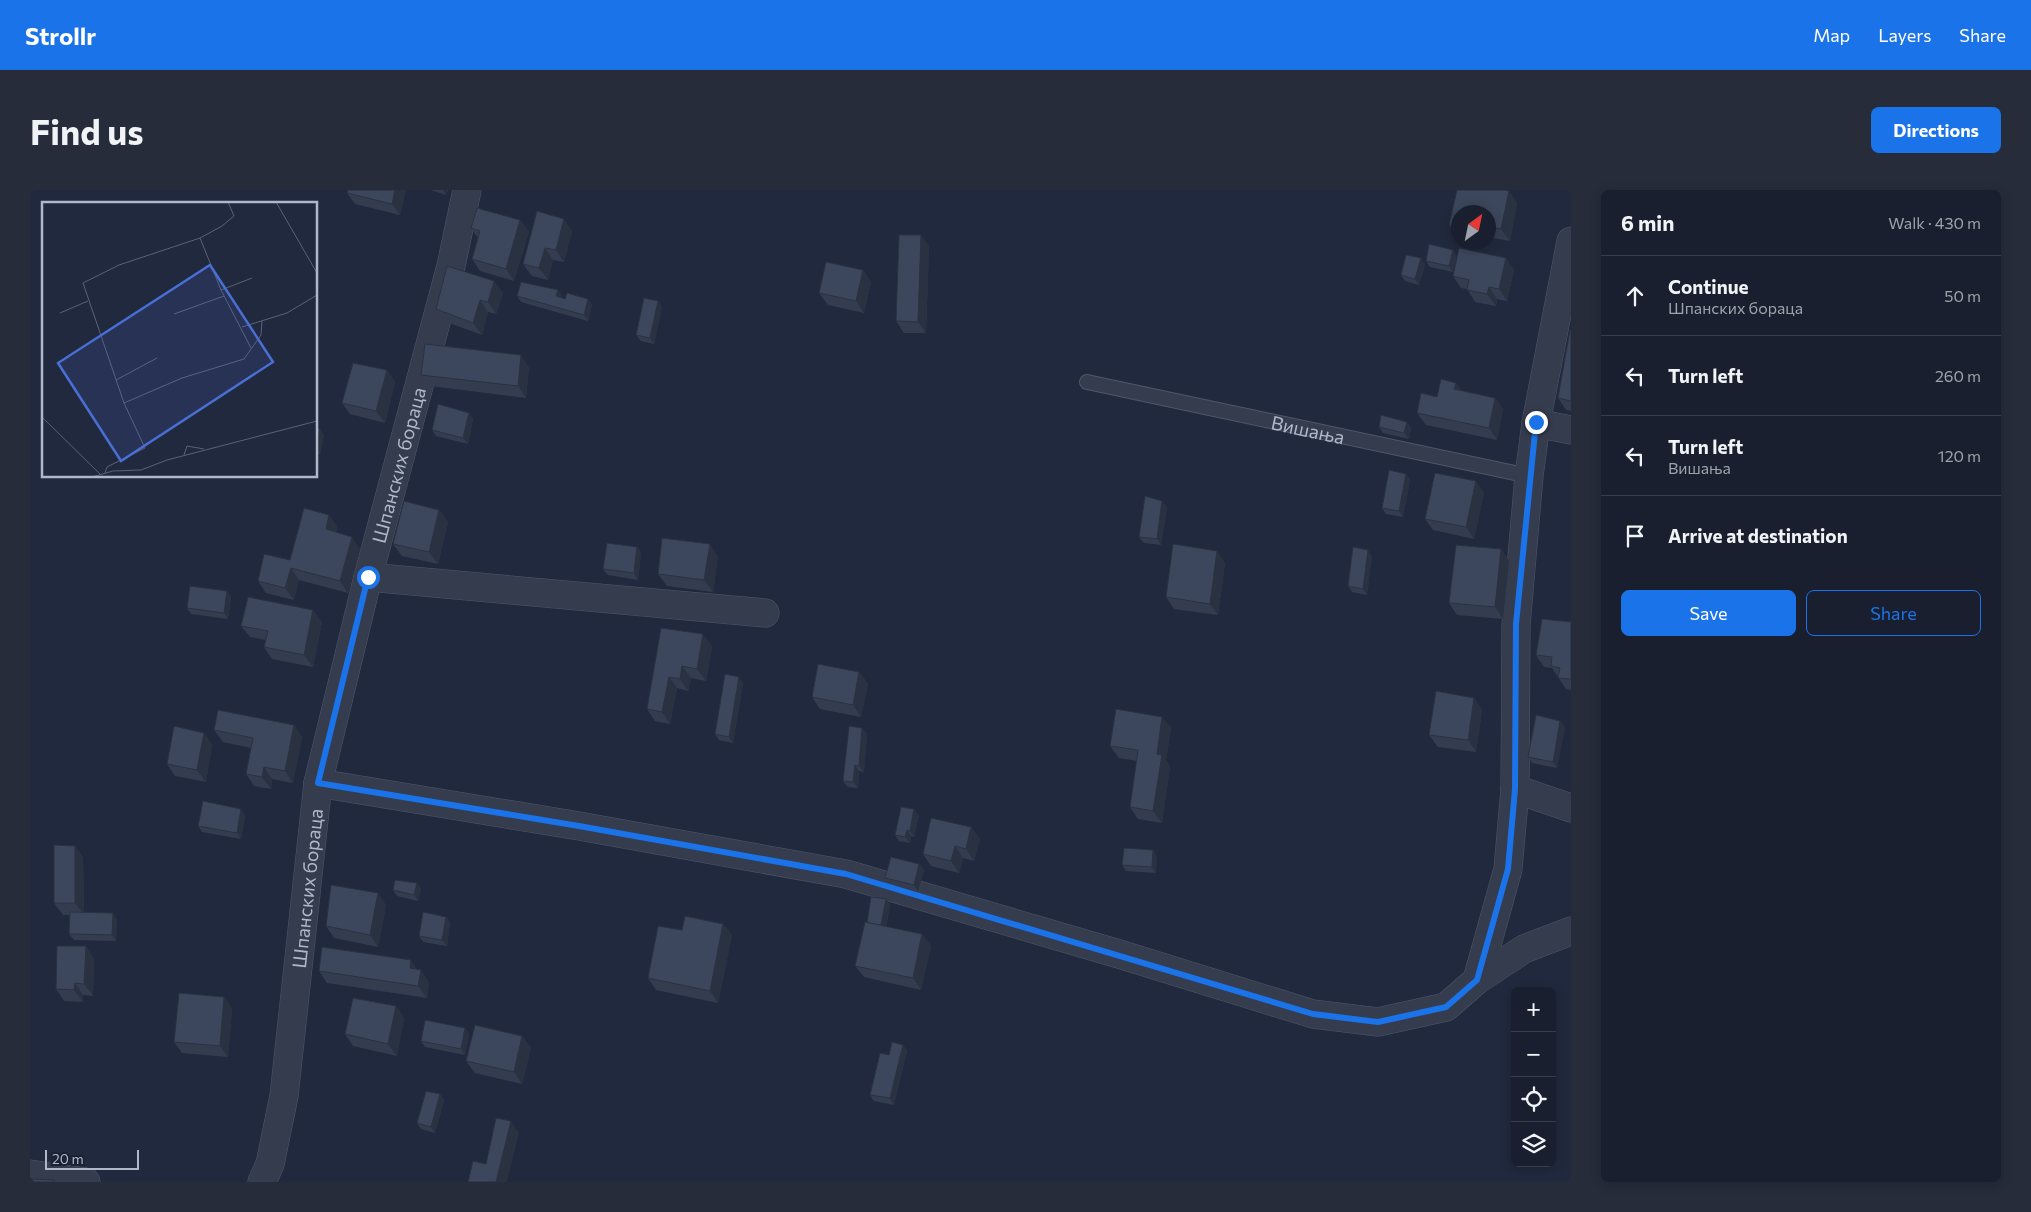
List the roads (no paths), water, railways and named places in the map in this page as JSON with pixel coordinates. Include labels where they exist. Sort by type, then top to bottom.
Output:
[{"type":"street","name":"Шпанских бораца","points":[[262,1182],[270,1164],[284,1096],[318,783],[368,577],[451,266],[467,190]]},
{"type":"street","points":[[1477,980],[1508,869],[1515,789],[1516,624],[1529,476],[1536,422],[1571,241]]},
{"type":"street","points":[[1536,422],[1571,430]]},
{"type":"street","points":[[368,577],[765,613]]},
{"type":"street","points":[[318,783],[579,826],[846,874],[1313,1014],[1378,1022],[1446,1007],[1477,980],[1524,949],[1571,931]]},
{"type":"street","points":[[1515,789],[1571,808]]},
{"type":"street","points":[[30,1174],[86,1182]]},
{"type":"lane","name":"Вишања","points":[[1087,382],[1529,476]]}]
